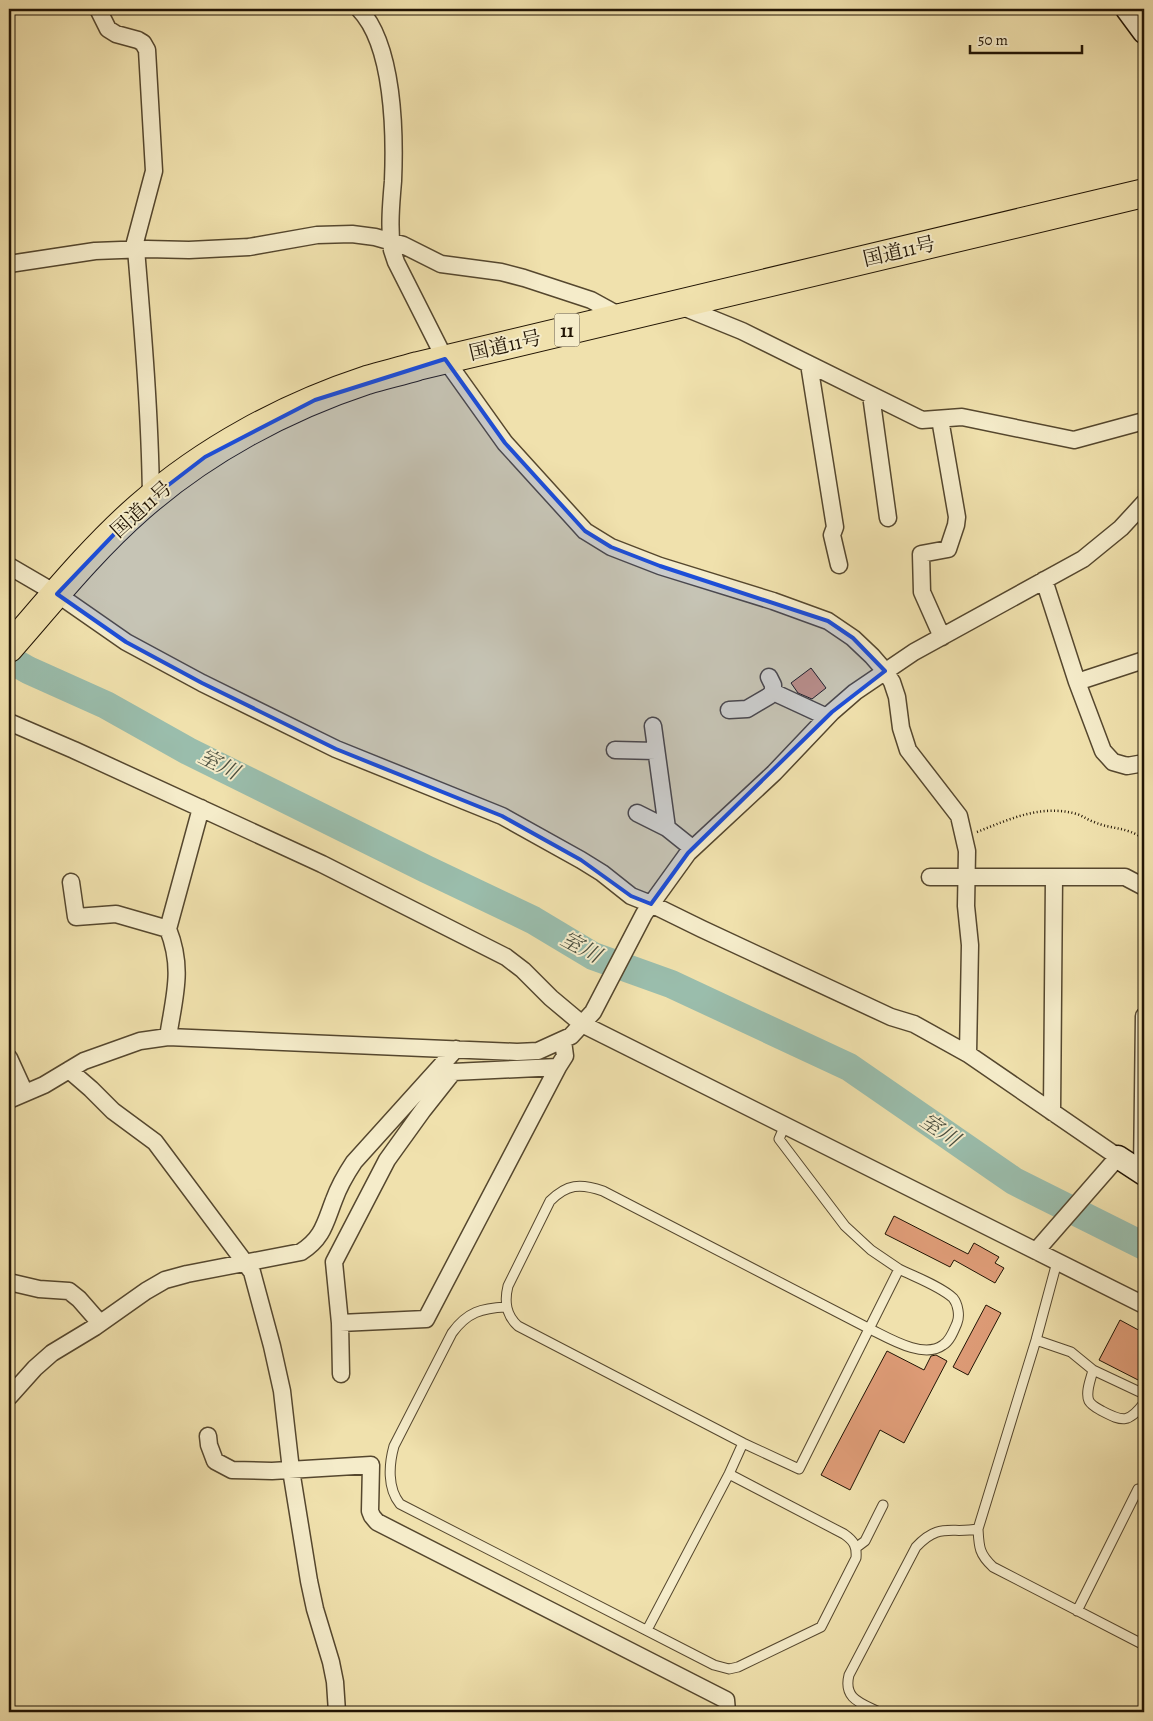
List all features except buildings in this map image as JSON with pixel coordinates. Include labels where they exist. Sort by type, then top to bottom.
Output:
[{"type":"highway","name":"国道11号","points":[[9,648],[109,537],[151,498],[206,457],[272,420],[314,400],[367,380],[444,359],[1144,193]]},
{"type":"main road","points":[[1126,9],[1144,32]]},
{"type":"main road","points":[[1112,1163],[1143,1174]]},
{"type":"street","points":[[98,9],[108,29],[116,34],[138,40],[143,43],[147,50],[154,171],[134,250],[148,401],[151,498]]},
{"type":"street","points":[[359,9],[375,33],[384,57],[388,80],[392,114],[393,180],[391,241],[396,262],[444,359],[505,443],[586,531],[611,547],[660,566],[828,621],[853,638],[872,656],[892,682],[897,696],[901,728],[908,750],[959,816],[967,851],[966,906],[970,945],[968,1054]]},
{"type":"street","points":[[9,264],[78,252],[249,248],[318,235],[352,234],[376,237],[403,245],[441,264],[500,272],[592,300],[622,317]]},
{"type":"street","points":[[676,304],[742,331],[922,420],[962,417],[1074,440],[1144,421]]},
{"type":"street","points":[[809,364],[835,527],[832,535],[839,565]]},
{"type":"street","points":[[871,395],[888,518]]},
{"type":"street","points":[[940,419],[957,518],[948,548],[921,554],[922,592],[942,637]]},
{"type":"street","points":[[9,1100],[44,1085],[84,1061],[140,1041],[168,1037],[517,1052],[538,1051],[571,1036],[588,1018],[647,909],[692,848],[774,773],[827,717],[855,692],[885,671],[942,637],[1083,559],[1121,528],[1144,503]]},
{"type":"street","points":[[9,566],[126,642],[202,683],[336,749],[502,816],[602,873],[647,909],[702,929],[891,1017],[914,1024],[968,1054],[1052,1112],[1112,1163],[1042,1244]]},
{"type":"street","points":[[1044,580],[1077,682],[1103,752],[1112,762],[1127,766],[1144,763]]},
{"type":"street","points":[[1077,682],[1144,660]]},
{"type":"street","points":[[729,710],[747,709],[769,696],[771,684],[827,717]]},
{"type":"street","points":[[9,722],[322,864],[506,957],[523,970],[552,998],[588,1018],[785,1125],[1042,1244],[1057,1262],[1144,1305]]},
{"type":"street","points":[[653,726],[667,828]]},
{"type":"street","points":[[615,750],[656,751]]},
{"type":"street","points":[[168,1037],[178,975],[175,946],[168,929],[201,808]]},
{"type":"street","points":[[637,813],[667,828],[692,848]]},
{"type":"street","points":[[930,877],[1125,877],[1144,887]]},
{"type":"street","points":[[1052,1112],[1054,877]]},
{"type":"street","points":[[71,882],[76,917],[116,914],[168,929]]},
{"type":"street","points":[[1143,1174],[1144,1016]]},
{"type":"street","points":[[340,1324],[426,1319],[565,1056],[563,1040]]},
{"type":"street","points":[[9,1398],[35,1368],[52,1353],[165,1280],[301,1252],[313,1244],[324,1229],[344,1178],[354,1162],[456,1049]]},
{"type":"street","points":[[9,1058],[25,1093]]},
{"type":"street","points":[[342,1374],[340,1324],[334,1262],[387,1160],[453,1072],[558,1067]]},
{"type":"street","points":[[69,1070],[113,1111],[156,1142],[252,1272],[282,1391],[291,1470],[309,1581],[315,1610],[332,1662],[337,1712]]},
{"type":"street","points":[[9,1282],[39,1289],[69,1291],[79,1299],[100,1323]]},
{"type":"street","points":[[208,1436],[215,1461],[232,1470],[291,1470],[371,1466],[370,1511],[377,1522],[726,1700],[727,1712]]},
{"type":"lane","points":[[785,1125],[779,1139],[845,1226],[871,1250],[954,1299],[959,1312],[958,1321],[948,1341],[942,1346],[932,1349],[915,1349],[898,1343],[868,1328],[603,1190],[579,1186],[569,1187],[559,1192],[550,1201],[508,1286],[505,1295],[510,1318],[518,1326],[743,1443],[799,1469],[868,1328],[899,1268]]},
{"type":"lane","points":[[1057,1262],[1036,1340],[978,1529],[979,1544],[982,1557],[993,1568],[1144,1646]]},
{"type":"lane","points":[[506,1306],[479,1310],[458,1325],[452,1333],[394,1446],[390,1459],[391,1486],[394,1497],[400,1504],[714,1665],[729,1669],[738,1667],[821,1627],[856,1558],[857,1548],[853,1541],[844,1534],[729,1474]]},
{"type":"lane","points":[[1036,1340],[1071,1352],[1093,1370],[1144,1394]]},
{"type":"lane","points":[[1093,1370],[1088,1397],[1093,1406],[1117,1419],[1124,1420],[1136,1414],[1144,1403]]},
{"type":"lane","points":[[647,1630],[729,1474],[743,1443]]},
{"type":"lane","points":[[1077,1611],[1138,1490]]},
{"type":"lane","points":[[857,1548],[865,1541],[883,1505]]},
{"type":"lane","points":[[879,1712],[855,1700],[849,1692],[847,1684],[849,1675],[916,1547],[924,1538],[936,1531],[978,1529]]},
{"type":"path","points":[[964,838],[1018,815],[1038,811],[1059,810],[1078,814],[1093,822],[1123,828],[1144,838]]},
{"type":"highlighted area","points":[[445,359],[505,443],[585,531],[611,547],[660,566],[828,621],[853,638],[885,671],[832,712],[688,853],[651,904],[631,896],[581,860],[502,816],[336,749],[202,683],[126,642],[57,594],[141,506],[205,457],[315,400]]},
{"type":"waterway","name":"室川","points":[[9,659],[28,670],[106,705],[188,751],[533,920],[593,956],[671,984],[849,1067],[1014,1181],[1144,1246]]}]
